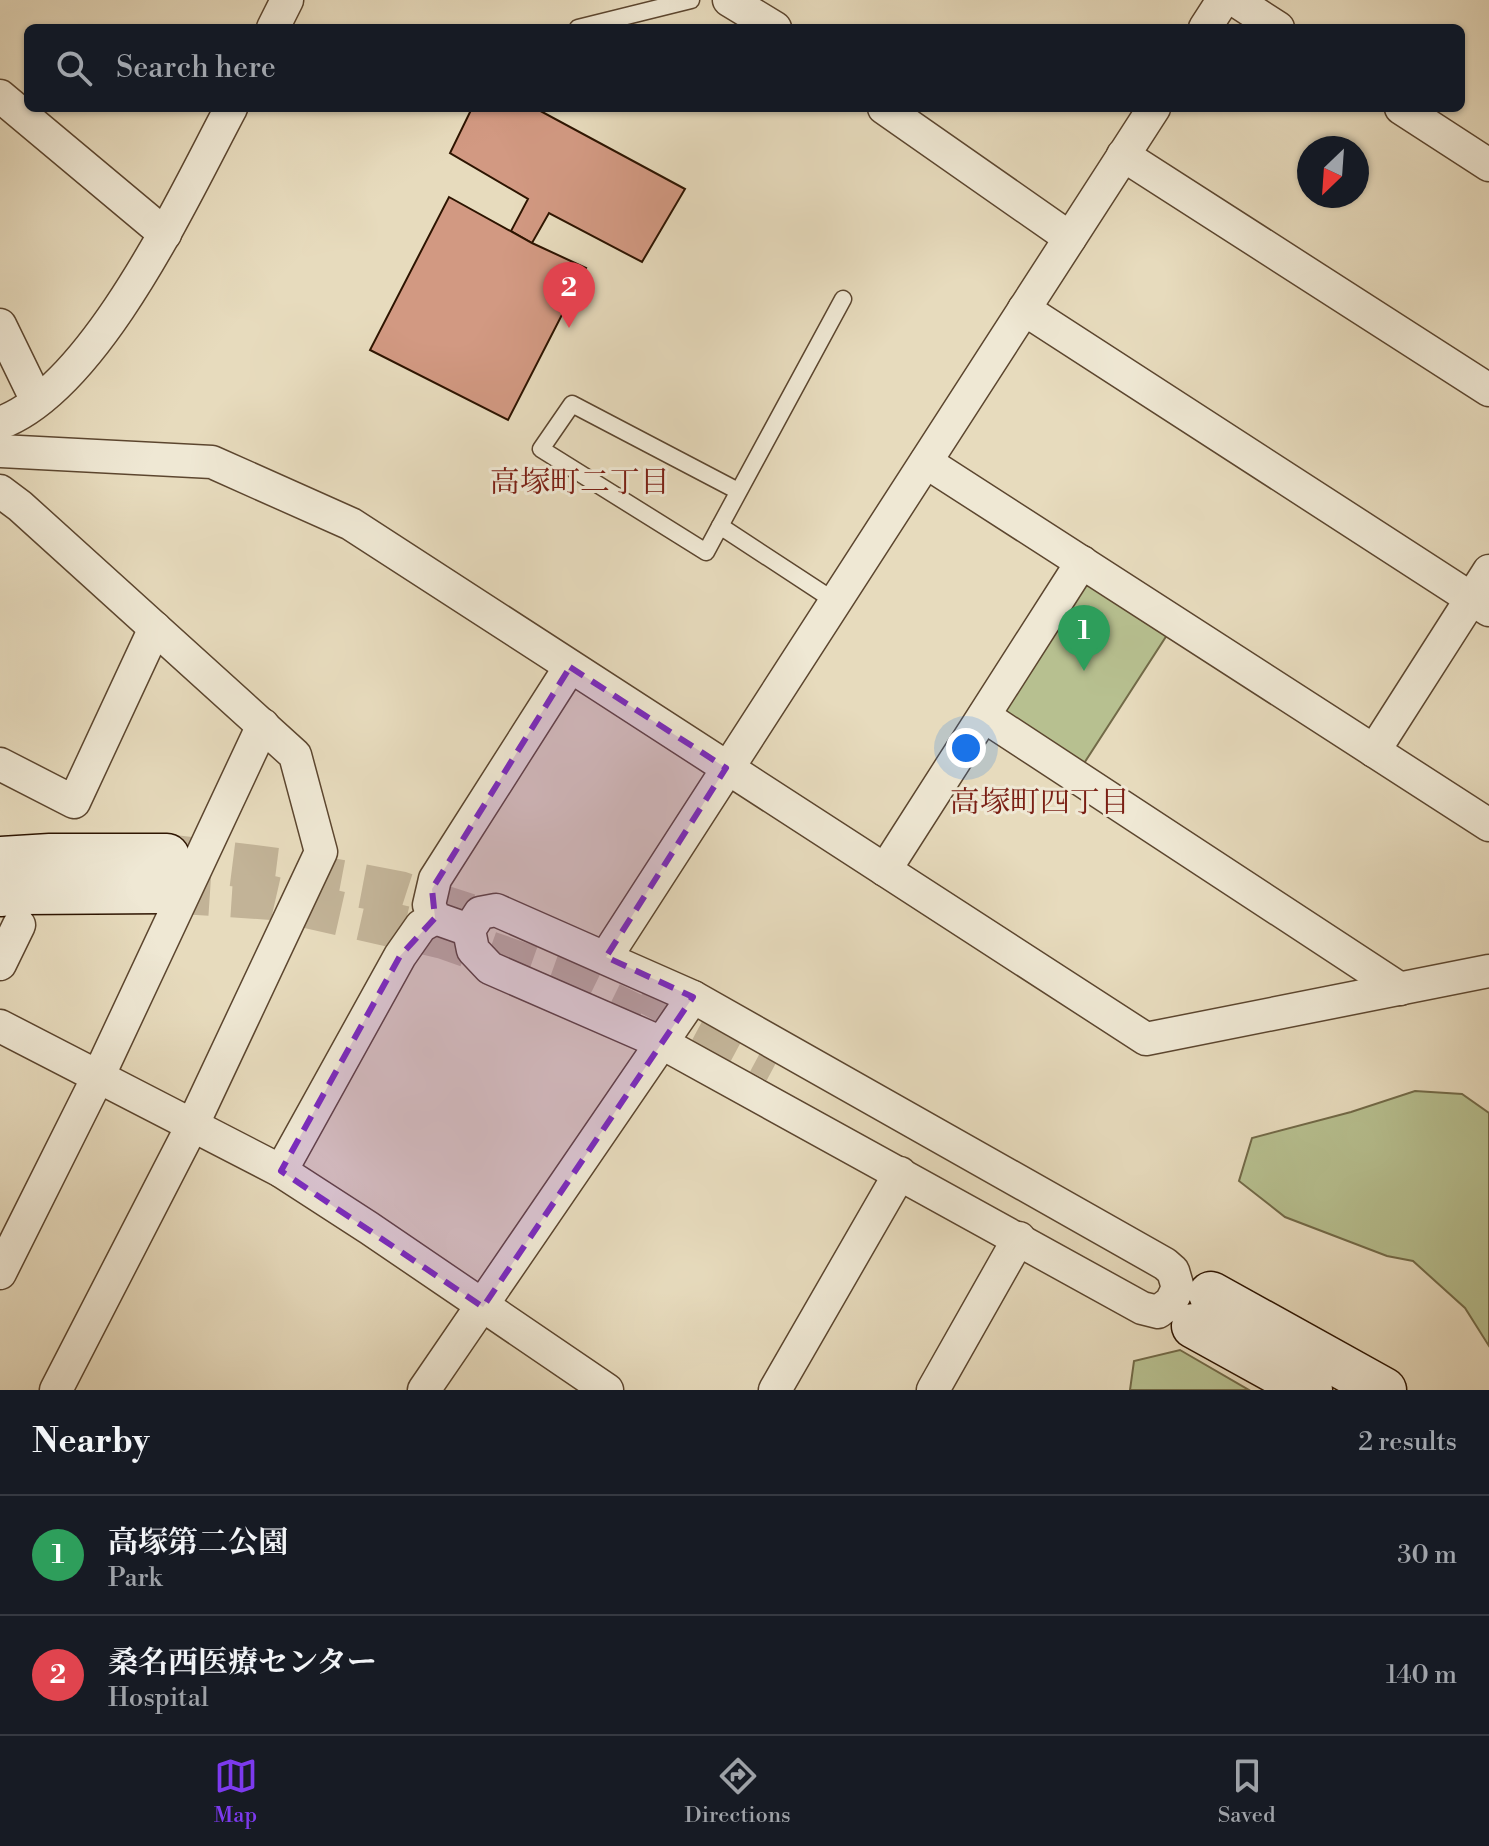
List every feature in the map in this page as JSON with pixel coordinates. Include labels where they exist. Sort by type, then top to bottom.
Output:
[{"type":"main road","points":[[0,859],[50,856],[167,874],[21,892],[9,910]]},
{"type":"main road","points":[[1310,1390],[1203,1310],[1384,1390]]},
{"type":"street","points":[[275,24],[287,0]]},
{"type":"street","points":[[729,0],[768,24]]},
{"type":"street","points":[[1208,24],[1223,0]]},
{"type":"street","points":[[1235,0],[1272,24]]},
{"type":"street","points":[[0,96],[165,234]]},
{"type":"street","points":[[0,423],[14,418],[61,380],[101,334],[165,234],[229,112]]},
{"type":"street","points":[[890,112],[1070,238]]},
{"type":"street","points":[[606,957],[1151,112]]},
{"type":"street","points":[[1407,112],[1489,165]]},
{"type":"street","points":[[1123,155],[1489,390]]},
{"type":"street","points":[[1024,309],[1480,605]]},
{"type":"street","points":[[0,325],[37,401]]},
{"type":"street","points":[[0,451],[212,462],[351,524],[1146,1039],[1489,971]]},
{"type":"street","points":[[926,462],[1489,825]]},
{"type":"street","points":[[0,491],[295,755],[321,852],[192,1126],[56,1390]]},
{"type":"street","points":[[885,870],[1082,562]]},
{"type":"street","points":[[1374,751],[1480,605],[1489,571]]},
{"type":"street","points":[[0,764],[74,802],[155,628]]},
{"type":"street","points":[[469,930],[435,918],[429,905],[435,879],[570,667]]},
{"type":"street","points":[[984,716],[1400,989]]},
{"type":"street","points":[[0,1273],[98,1077],[263,725]]},
{"type":"street","points":[[0,964],[9,910]]},
{"type":"street","points":[[496,910],[693,997],[1165,1264],[1173,1271],[1178,1288],[1171,1302],[1158,1312],[1142,1308],[662,1043],[490,968],[473,950],[469,930],[480,913],[496,910]]},
{"type":"street","points":[[281,1171],[400,956],[421,926],[435,918]]},
{"type":"street","points":[[424,1390],[693,997]]},
{"type":"street","points":[[0,1026],[281,1171],[607,1390]]},
{"type":"street","points":[[775,1390],[900,1173]]},
{"type":"street","points":[[933,1390],[1019,1238]]},
{"type":"lane","points":[[594,24],[691,0]]},
{"type":"lane","points":[[738,491],[572,404],[541,449],[706,552],[843,299]]},
{"type":"lane","points":[[720,526],[836,602]]},
{"type":"highlighted area","points":[[570,667],[726,768],[606,957],[693,997],[483,1307],[281,1171],[400,956],[435,918],[432,889]]},
{"type":"green space","points":[[1093,585],[1167,635],[1081,768],[1004,721],[1002,708],[1079,587]]},
{"type":"green space","points":[[1415,1091],[1462,1094],[1489,1113],[1489,1346],[1465,1308],[1413,1261],[1387,1256],[1285,1217],[1239,1181],[1252,1138],[1351,1112]]},
{"type":"green space","points":[[1180,1350],[1249,1390],[1130,1390],[1134,1361]]},
{"type":"building","points":[[470,112],[542,112],[685,189],[642,262],[549,213],[532,243],[511,231],[528,199],[450,153]]},
{"type":"building","points":[[449,197],[532,243],[586,268],[508,420],[370,350]]},
{"type":"tunnel","points":[[167,856],[278,870],[399,893],[470,916]]},
{"type":"tunnel","points":[[166,891],[272,898],[444,937],[551,975],[639,1018]]},
{"type":"tunnel","points":[[644,990],[777,1061]]},
{"type":"place","name":"桑名西医療センター","points":[[569,328]]},
{"type":"place","name":"高塚第二公園","points":[[1084,671]]},
{"type":"district","name":"高塚町二丁目","points":[[580,482]]},
{"type":"district","name":"高塚町四丁目","points":[[1040,802]]}]
